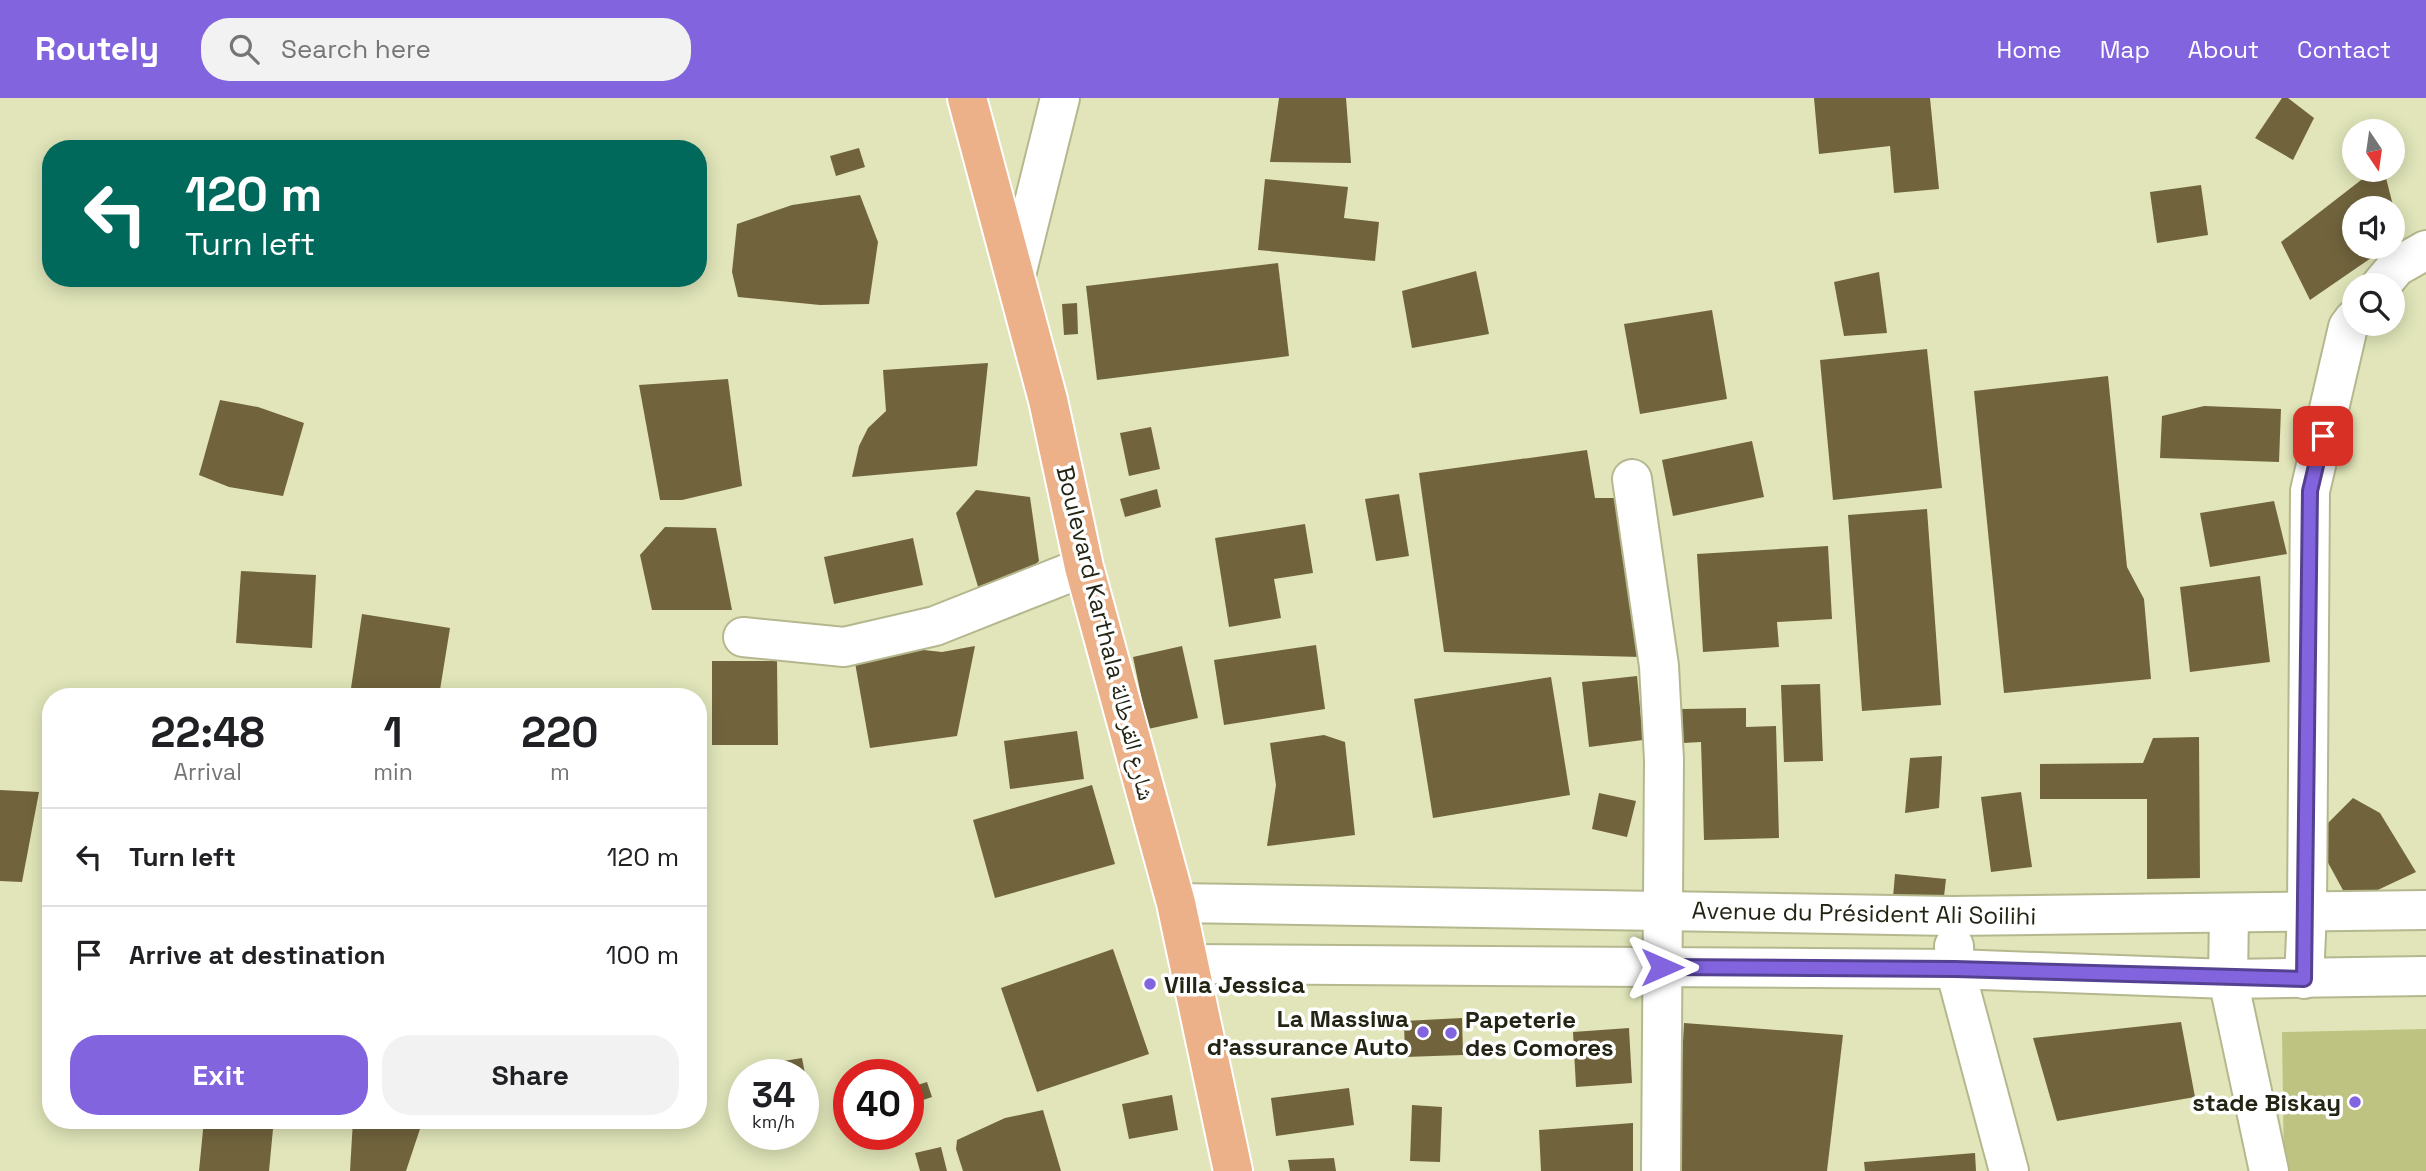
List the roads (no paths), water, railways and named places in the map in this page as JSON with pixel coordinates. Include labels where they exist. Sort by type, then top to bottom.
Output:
[{"type":"main road","name":"Boulevard Karthala شارع القرطالة","points":[[967,98],[1048,400],[1084,566],[1177,903],[1233,1171]]},
{"type":"street","points":[[1016,275],[1060,98]]},
{"type":"street","points":[[2391,273],[2396,267],[2426,250]]},
{"type":"street","points":[[2304,979],[2307,912],[2310,491],[2346,336]]},
{"type":"street","points":[[1632,479],[1660,677],[1664,760],[1661,1171]]},
{"type":"street","points":[[743,637],[844,647],[935,626],[1084,566]]},
{"type":"street","name":"Avenue du Président Ali Soilihi","points":[[1177,903],[1952,916],[2426,910]]},
{"type":"street","points":[[2229,914],[2228,979],[2269,1171]]},
{"type":"street","points":[[1952,916],[1955,969],[2009,1171]]},
{"type":"street","points":[[1189,964],[1955,969],[2228,979],[2426,976]]},
{"type":"place","name":"Villa Jessica","points":[[1150,984]]},
{"type":"place","name":"La Massiwa d'assurance Auto","points":[[1423,1032]]},
{"type":"place","name":"Papeterie des Comores","points":[[1451,1033]]},
{"type":"place","name":"stade Biskay","points":[[2355,1102]]}]
